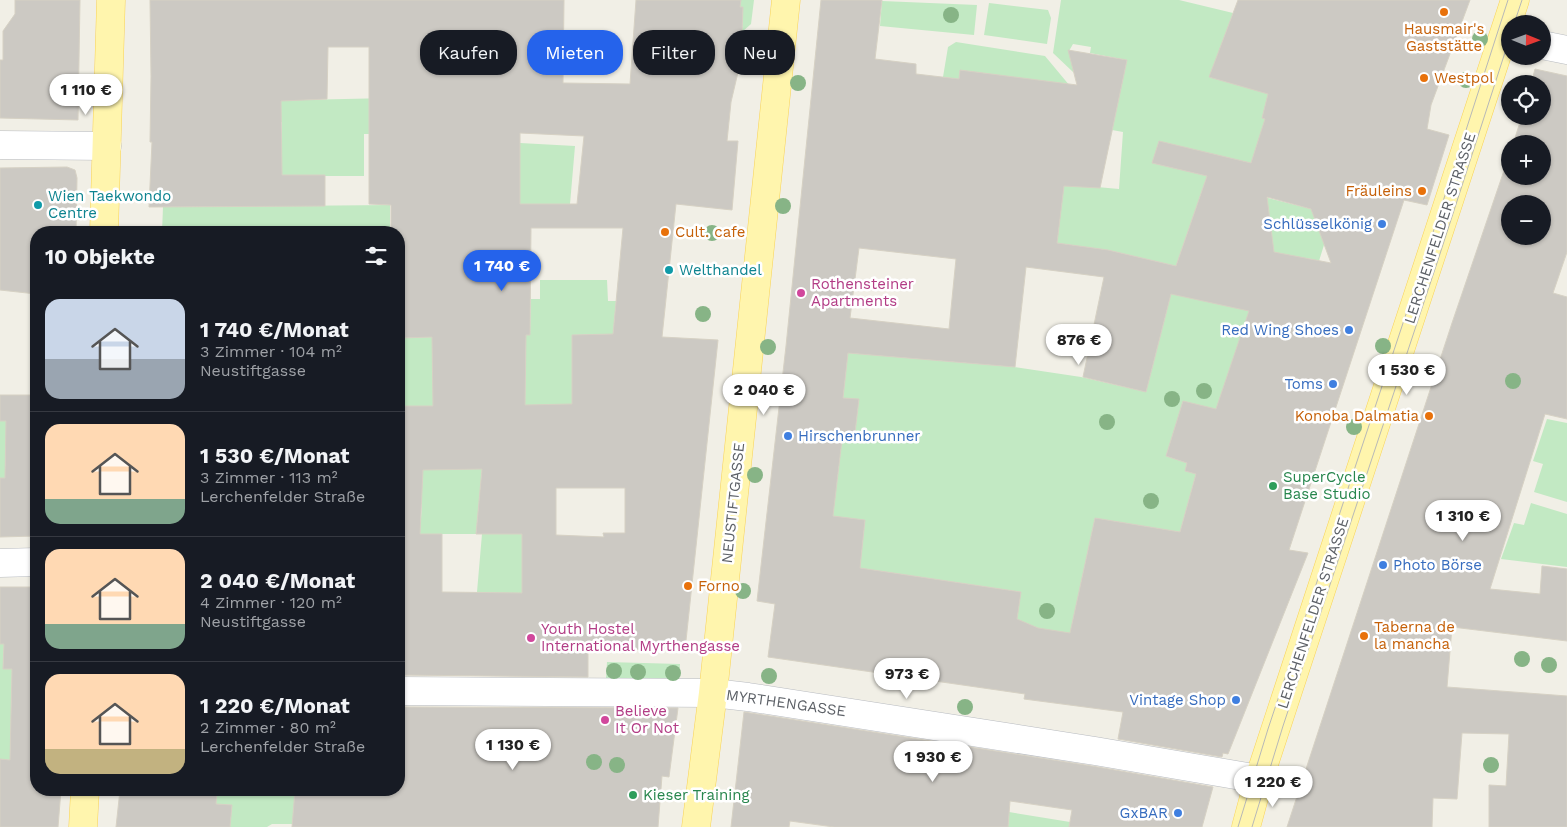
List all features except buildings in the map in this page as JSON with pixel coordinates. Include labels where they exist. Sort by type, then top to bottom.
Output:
[{"type":"main road","points":[[104,226],[111,0]]},
{"type":"main road","name":"NEUSTIFTGASSE","points":[[696,827],[713,693],[786,0]]},
{"type":"main road","name":"LERCHENFELDER STRASSE","points":[[1511,15],[1514,0]]},
{"type":"main road","name":"LERCHENFELDER STRASSE","points":[[1246,827],[1258,779],[1501,53]]},
{"type":"main road","points":[[83,827],[85,796]]},
{"type":"street","points":[[1551,47],[1567,50]]},
{"type":"street","points":[[0,145],[107,146]]},
{"type":"street","points":[[0,563],[30,562]]},
{"type":"street","name":"MYRTHENGASSE","points":[[405,691],[713,693],[1066,746],[1258,779]]},
{"type":"green space","points":[[741,0],[754,0],[751,24],[744,30],[742,30],[743,7],[740,7]]},
{"type":"green space","points":[[1061,0],[1179,0],[1233,13],[1210,77],[1269,93],[1262,118],[1386,149],[1259,140],[1251,163],[1159,142],[1153,163],[1207,176],[1176,266],[1108,250],[1057,243],[1064,184],[1119,189],[1123,132],[1112,130],[1127,60],[1090,53],[1091,47],[1073,44],[1069,51],[1075,59],[1073,72],[1053,53]]},
{"type":"green space","points":[[882,1],[977,5],[974,35],[880,26]]},
{"type":"green space","points":[[989,3],[1048,10],[1051,18],[1047,44],[984,35]]},
{"type":"green space","points":[[956,42],[1045,56],[1070,86],[960,70],[959,79],[943,77],[948,47]]},
{"type":"green space","points":[[390,98],[369,134],[364,134],[364,176],[238,176],[237,140],[282,139],[282,122],[229,123],[211,102]]},
{"type":"green space","points":[[520,143],[575,146],[570,204],[520,204]]},
{"type":"green space","points":[[1260,196],[1323,212],[1315,220],[1319,230],[1328,232],[1319,261],[1307,258],[1305,264],[1244,249],[1262,239],[1271,229],[1269,215],[1255,210]]},
{"type":"green space","points":[[390,205],[390,226],[162,226],[163,207]]},
{"type":"green space","points":[[540,280],[607,280],[608,301],[616,301],[613,334],[572,335],[572,404],[541,431],[494,405],[525,405],[526,335],[530,335],[531,299],[540,299]]},
{"type":"green space","points":[[1258,285],[1270,422],[1183,402],[1166,456],[1187,463],[1185,471],[1196,474],[1180,532],[1095,518],[1072,624],[1075,635],[1016,624],[1021,592],[860,568],[865,520],[822,515],[837,483],[842,440],[854,441],[859,400],[843,398],[848,353],[1014,367],[1081,377],[1146,392],[1171,294]]},
{"type":"green space","points":[[434,337],[433,406],[405,406],[405,338]]},
{"type":"green space","points":[[1547,419],[1567,423],[1567,502],[1534,492],[1543,464],[1533,461]]},
{"type":"green space","points":[[0,421],[15,421],[6,447],[5,466],[15,478],[0,478]]},
{"type":"green space","points":[[482,469],[476,534],[420,534],[422,504],[405,504],[405,470]]},
{"type":"green space","points":[[1531,503],[1567,514],[1567,567],[1501,559],[1514,523],[1524,525]]},
{"type":"green space","points":[[482,534],[522,534],[522,593],[500,623],[502,593],[477,592]]},
{"type":"green space","points":[[0,644],[4,644],[3,669],[12,669],[10,760],[0,759]]},
{"type":"green space","points":[[607,662],[680,664],[679,679],[606,678]]},
{"type":"green space","points":[[217,796],[295,796],[293,824],[272,824],[267,827],[230,827],[232,805],[216,804]]},
{"type":"green space","points":[[1009,812],[1070,822],[1069,827],[1002,827],[1008,826]]},
{"type":"tram line","points":[[1238,827],[1268,729],[1427,251],[1508,0]]},
{"type":"tram line","points":[[1517,15],[1522,0]]},
{"type":"tram line","points":[[1252,827],[1283,726],[1501,65]]},
{"type":"place","name":"Hausmair's Gaststätte","points":[[1444,12]]},
{"type":"place","name":"Westpol","points":[[1424,78]]},
{"type":"place","name":"Fräuleins","points":[[1422,191]]},
{"type":"place","name":"Wien Taekwondo Centre","points":[[38,205]]},
{"type":"place","name":"Schlüsselkönig","points":[[1382,224]]},
{"type":"place","name":"Cult. cafe","points":[[665,232]]},
{"type":"place","name":"Welthandel","points":[[669,270]]},
{"type":"place","name":"Rothensteiner Apartments","points":[[801,293]]},
{"type":"place","name":"Red Wing Shoes","points":[[1349,330]]},
{"type":"place","name":"Toms","points":[[1333,384]]},
{"type":"place","name":"Konoba Dalmatia","points":[[1429,416]]},
{"type":"place","name":"Hirschenbrunner","points":[[788,436]]},
{"type":"place","name":"SuperCycle Base Studio","points":[[1273,486]]},
{"type":"place","name":"Photo Börse","points":[[1383,565]]},
{"type":"place","name":"Forno","points":[[688,586]]},
{"type":"place","name":"Taberna de la mancha","points":[[1364,636]]},
{"type":"place","name":"Youth Hostel International Myrthengasse","points":[[531,638]]},
{"type":"place","name":"Vintage Shop","points":[[1236,700]]},
{"type":"place","name":"Believe It Or Not","points":[[605,720]]},
{"type":"place","name":"Kieser Training","points":[[633,795]]},
{"type":"place","name":"GxBAR","points":[[1178,813]]}]
